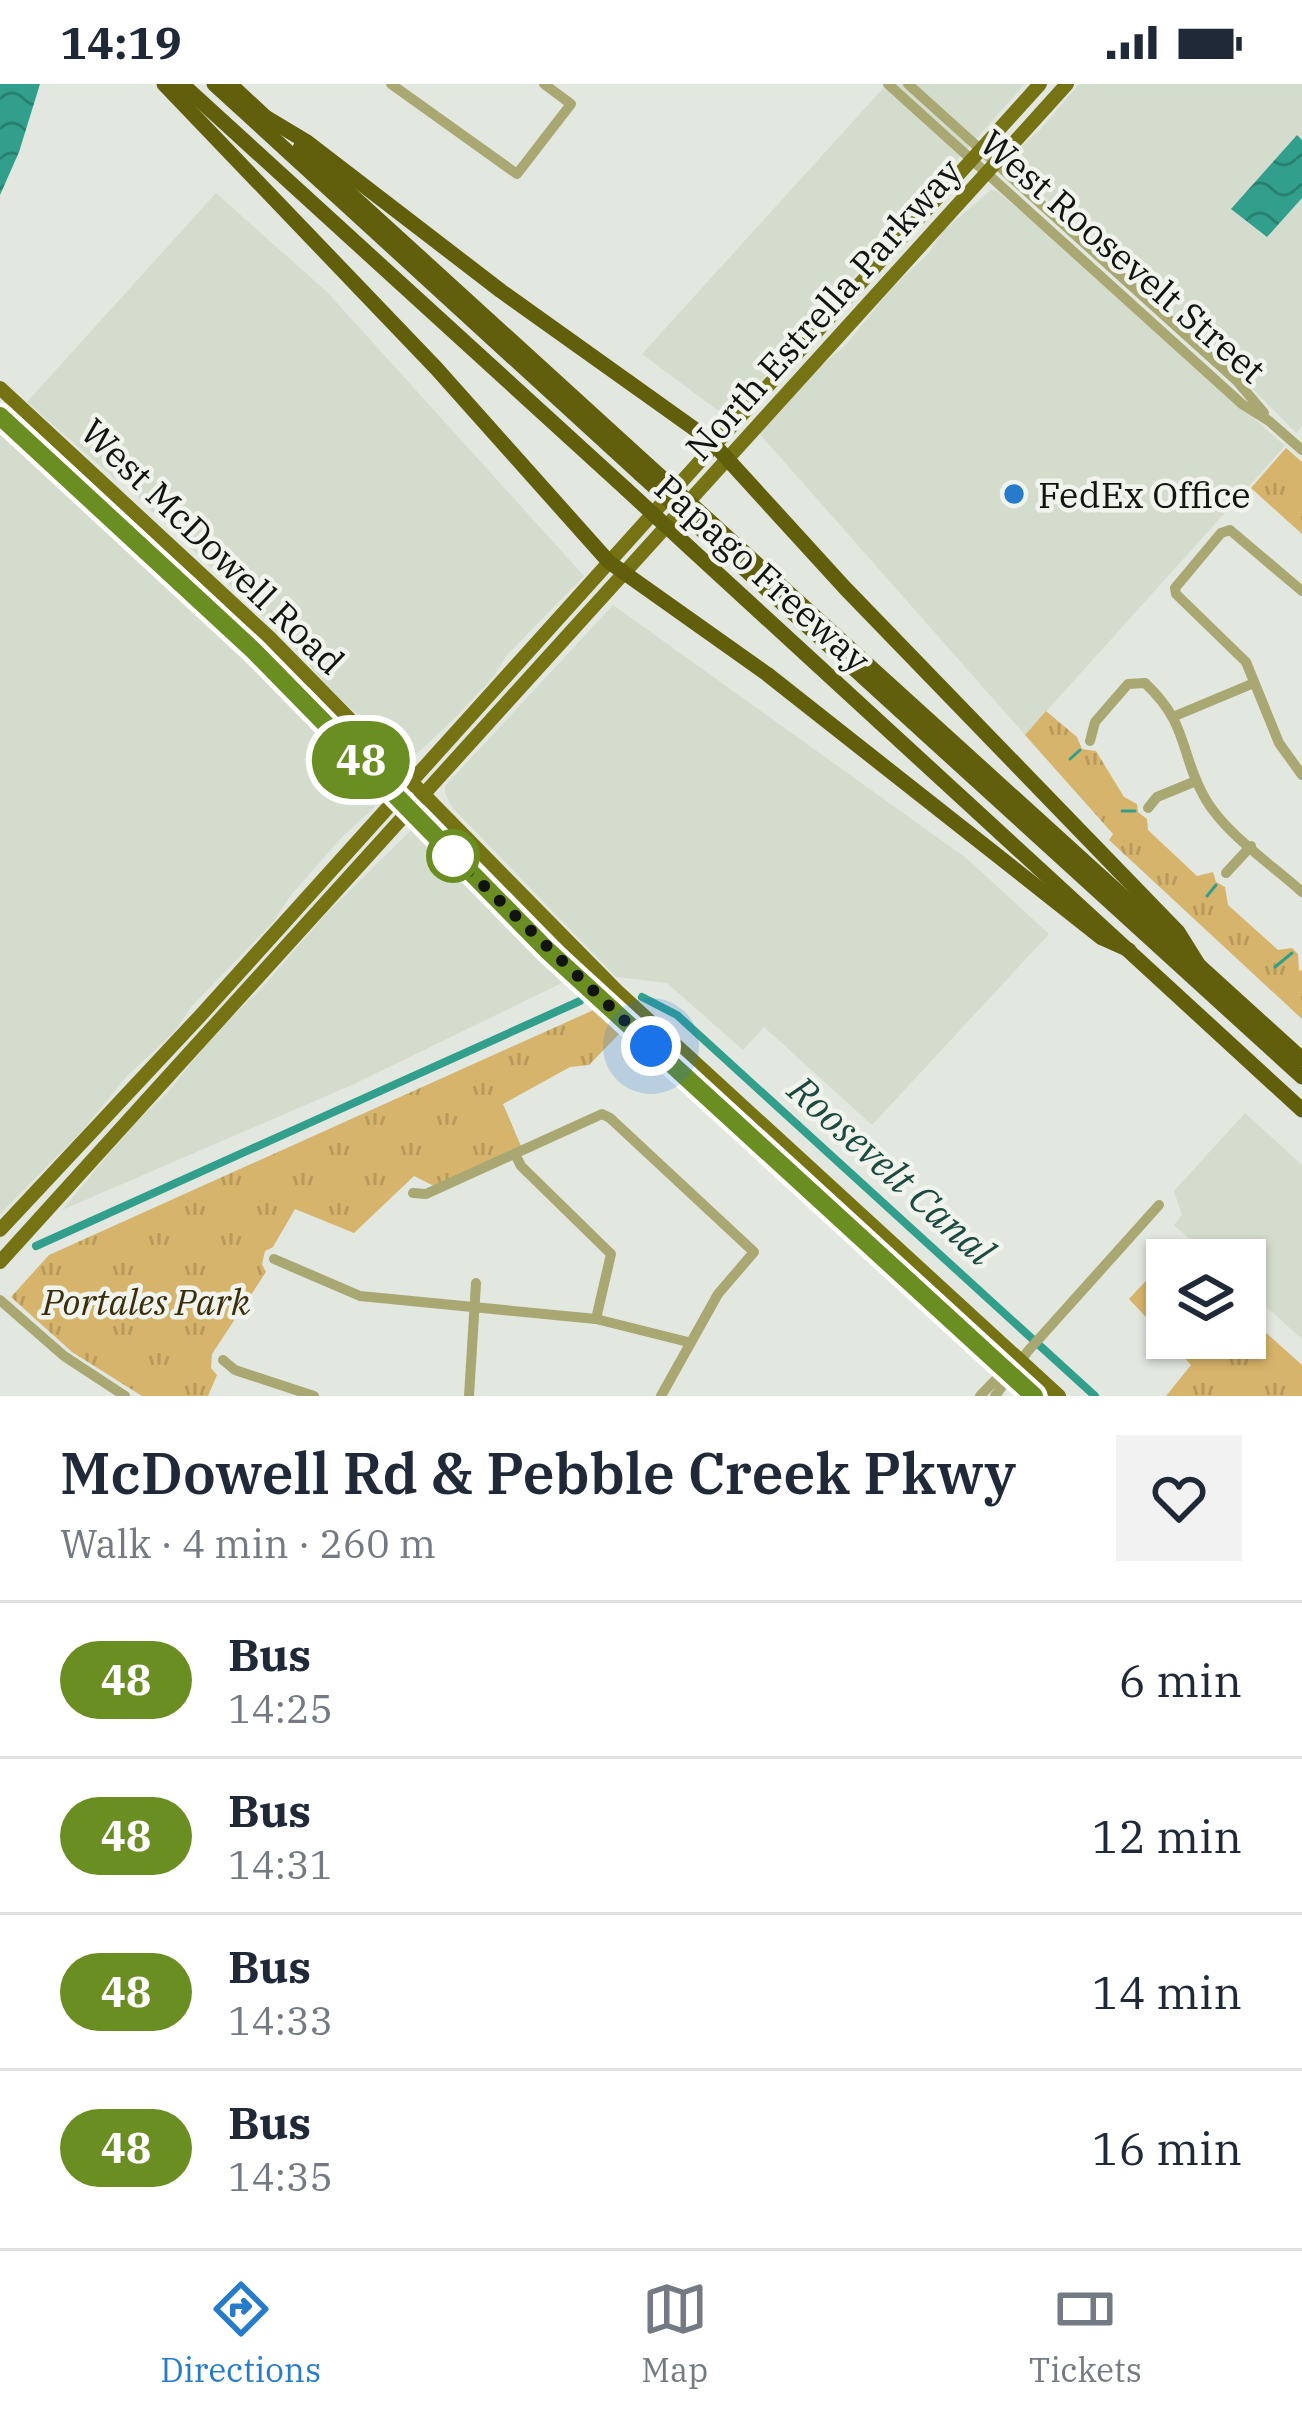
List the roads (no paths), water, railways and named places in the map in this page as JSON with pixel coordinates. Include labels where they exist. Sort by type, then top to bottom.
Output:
[{"type":"highway","points":[[164,84],[436,368],[615,568],[767,674],[1102,938],[1129,950]]},
{"type":"highway","name":"Papago Freeway","points":[[182,84],[1302,1110]]},
{"type":"highway","points":[[214,84],[644,469]]},
{"type":"highway","name":"Papago Freeway","points":[[230,84],[644,469],[1302,1059]]},
{"type":"highway","points":[[267,118],[307,142],[722,452],[845,588],[1178,932],[1198,964]]},
{"type":"highway","points":[[709,528],[1302,1077]]},
{"type":"main road","name":"North Estrella Parkway","points":[[722,452],[851,292],[1040,84]]},
{"type":"main road","name":"North Estrella Parkway","points":[[615,568],[871,302],[1067,84]]},
{"type":"main road","points":[[851,292],[871,302]]},
{"type":"main road","name":"West McDowell Road","points":[[0,388],[270,638],[560,935],[721,1088],[1026,1354],[1060,1396]]},
{"type":"main road","points":[[0,406],[27,427],[55,438]]},
{"type":"main road","name":"West McDowell Road","points":[[0,416],[254,651],[547,950],[1034,1396]]},
{"type":"main road","points":[[0,1230],[508,671],[615,568]]},
{"type":"main road","points":[[0,1262],[499,711],[615,568]]},
{"type":"main road","points":[[202,601],[232,616],[256,637],[270,638]]},
{"type":"main road","points":[[254,651],[267,652],[291,673],[313,682]]},
{"type":"main road","points":[[499,711],[494,700],[509,681],[508,671]]},
{"type":"main road","points":[[547,950],[560,935]]},
{"type":"main road","points":[[651,1046],[664,1049],[706,1087],[721,1088]]},
{"type":"main road","points":[[64,1190],[70,1172],[94,1145],[94,1130]]},
{"type":"street","points":[[391,84],[517,173],[571,104],[544,84]]},
{"type":"street","name":"West Roosevelt Street","points":[[888,84],[975,155],[997,163],[1251,395],[1269,421]]},
{"type":"street","name":"West Roosevelt Street","points":[[908,84],[975,155],[985,176],[1241,404],[1302,450]]},
{"type":"street","points":[[1302,591],[1230,530],[1221,533],[1174,588],[1246,662],[1279,743],[1302,775]]},
{"type":"street","points":[[1090,741],[1095,722],[1128,684],[1145,683],[1175,716],[1196,781],[1214,812],[1302,892]]},
{"type":"street","points":[[1175,716],[1254,683]]},
{"type":"street","points":[[1148,808],[1157,797],[1196,781]]},
{"type":"street","points":[[1226,873],[1251,846]]},
{"type":"street","points":[[413,1193],[426,1194],[602,1114],[754,1252],[718,1294],[661,1396]]},
{"type":"street","points":[[515,1154],[521,1166],[611,1254],[596,1319]]},
{"type":"street","points":[[980,1396],[1009,1373],[1160,1205]]},
{"type":"street","points":[[274,1259],[360,1296],[596,1319],[688,1342]]},
{"type":"street","points":[[469,1396],[476,1283]]},
{"type":"street","points":[[0,1300],[64,1356],[125,1396]]},
{"type":"street","points":[[223,1360],[251,1376],[314,1396]]},
{"type":"street","points":[[995,1396],[1009,1373]]},
{"type":"water","points":[[0,84],[40,84],[0,195]]},
{"type":"water","points":[[1297,135],[1302,140],[1302,198],[1267,237],[1231,209]]},
{"type":"waterway","points":[[1070,759],[1080,750]]},
{"type":"waterway","points":[[1122,811],[1135,811]]},
{"type":"waterway","points":[[1207,896],[1216,885]]},
{"type":"waterway","points":[[1275,967],[1292,953]]},
{"type":"waterway","name":"Roosevelt Canal","points":[[642,997],[677,1015],[1095,1396]]},
{"type":"waterway","name":"Roosevelt Canal","points":[[36,1246],[580,1001]]},
{"type":"place","name":"FedEx Office","points":[[1014,494]]},
{"type":"park label","name":"Portales Park","points":[[146,1301]]}]
